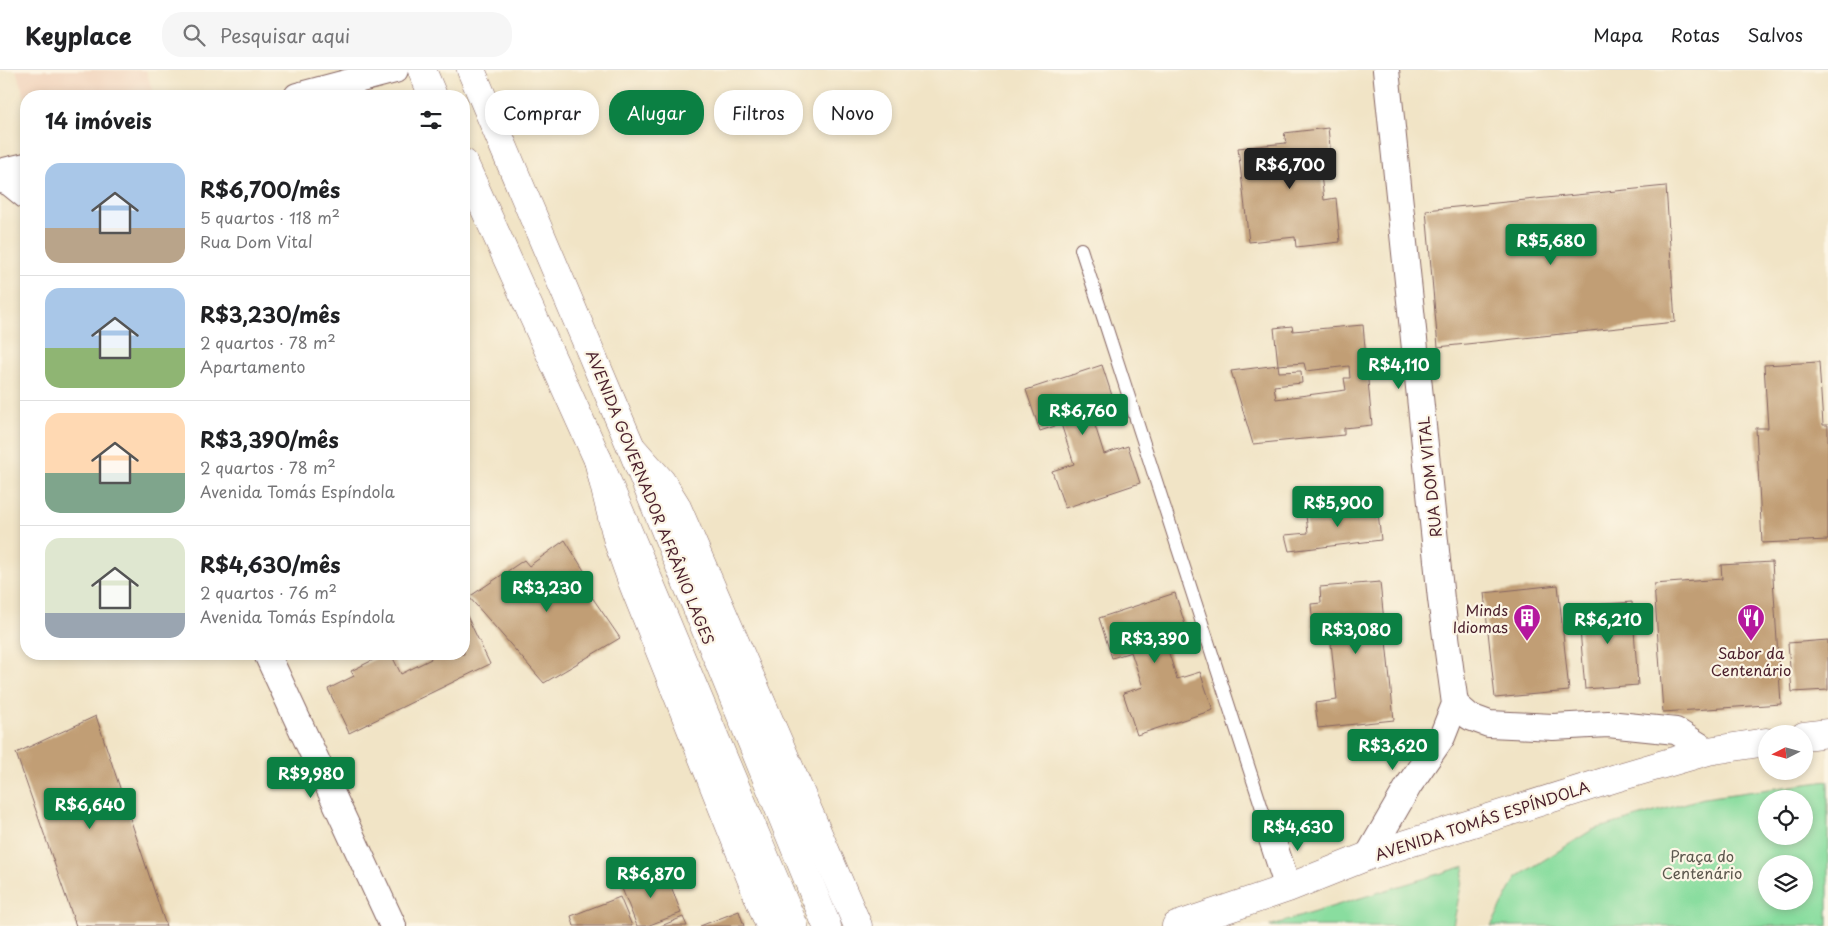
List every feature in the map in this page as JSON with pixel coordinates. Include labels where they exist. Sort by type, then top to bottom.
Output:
[{"type":"main road","points":[[422,70],[430,90]]},
{"type":"main road","name":"AVENIDA GOVERNADOR AFRÂNIO LAGES","points":[[471,70],[631,447],[827,926]]},
{"type":"main road","points":[[470,176],[598,460],[794,926]]},
{"type":"main road","points":[[631,447],[661,481],[684,522],[858,926]]},
{"type":"main road","points":[[598,460],[618,542],[633,584],[770,926]]},
{"type":"main road","points":[[1813,734],[1828,732]]},
{"type":"main road","name":"AVENIDA TOMÁS ESPÍNDOLA","points":[[1176,926],[1288,888],[1368,856],[1616,778],[1708,751],[1758,743]]},
{"type":"street","points":[[320,90],[395,70]]},
{"type":"street","name":"RUA DOM VITAL","points":[[1368,856],[1408,786],[1442,737],[1455,704],[1441,598],[1386,70]]},
{"type":"street","points":[[0,172],[20,167]]},
{"type":"street","points":[[0,179],[10,183],[20,191]]},
{"type":"street","points":[[270,660],[393,926]]},
{"type":"street","points":[[1455,704],[1470,717],[1489,724],[1553,727],[1608,724],[1676,731],[1708,751]]},
{"type":"street","points":[[1269,830],[1288,888]]},
{"type":"lane","points":[[1081,249],[1269,830]]},
{"type":"shaded area","points":[[16,70],[146,70],[152,90],[22,90]]},
{"type":"green space","name":"Praça do Centenário","points":[[1828,781],[1828,926],[1491,926],[1517,877],[1592,830],[1704,798],[1758,791],[1758,845],[1813,845],[1813,790],[1762,790]]},
{"type":"green space","points":[[1465,866],[1453,926],[1269,926]]},
{"type":"building","points":[[1328,128],[1333,174],[1321,175],[1324,200],[1336,198],[1340,242],[1296,247],[1295,237],[1249,242],[1238,148],[1286,143],[1284,133]]},
{"type":"building","points":[[1666,186],[1675,322],[1438,347],[1426,210]]},
{"type":"building","points":[[1363,325],[1372,425],[1344,428],[1344,435],[1253,444],[1231,371],[1278,365],[1274,328],[1292,326],[1293,331]],"holes":[[[1304,363],[1306,371],[1349,366],[1350,378],[1344,378],[1346,390],[1276,399],[1274,386],[1302,383],[1301,371],[1279,372],[1278,365]]]},
{"type":"building","points":[[1819,362],[1823,425],[1828,425],[1828,540],[1762,543],[1756,428],[1768,428],[1764,365]]},
{"type":"building","points":[[1102,365],[1117,411],[1093,419],[1104,454],[1128,446],[1140,483],[1065,508],[1052,471],[1074,464],[1061,424],[1040,431],[1026,390]]},
{"type":"building","points":[[1377,503],[1381,540],[1289,551],[1285,535],[1308,533],[1306,515]]},
{"type":"building","points":[[565,540],[588,577],[581,581],[620,638],[544,683],[470,598],[524,560],[529,566]]},
{"type":"building","points":[[1772,562],[1781,704],[1663,712],[1654,584],[1722,579],[1721,565]]},
{"type":"building","points":[[1380,582],[1394,720],[1318,728],[1315,703],[1337,700],[1329,624],[1313,626],[1311,604],[1321,603],[1320,587]]},
{"type":"building","name":"Minds Idiomas","points":[[1558,585],[1569,691],[1495,698],[1484,593]]},
{"type":"building","points":[[1175,593],[1189,637],[1166,644],[1177,679],[1200,672],[1213,710],[1137,735],[1123,693],[1143,687],[1131,652],[1112,658],[1099,618]]},
{"type":"building","points":[[1632,602],[1638,685],[1585,689],[1578,606]]},
{"type":"building","points":[[470,622],[490,664],[349,733],[328,689],[354,676],[351,671],[373,660],[394,660],[401,674],[429,660],[470,660]]},
{"type":"building","points":[[1828,640],[1828,690],[1792,692],[1788,643]]},
{"type":"building","points":[[96,716],[166,926],[76,926],[16,753]]},
{"type":"building","points":[[665,870],[681,913],[647,926],[637,926],[621,886]]},
{"type":"building","points":[[620,897],[632,926],[574,926],[571,916]]},
{"type":"building","points":[[739,911],[744,926],[700,926]]},
{"type":"building","points":[[683,917],[687,926],[661,926]]},
{"type":"place","name":"Minds Idiomas","points":[[1527,642]]},
{"type":"place","name":"Sabor da Centenário","points":[[1751,642]]}]
